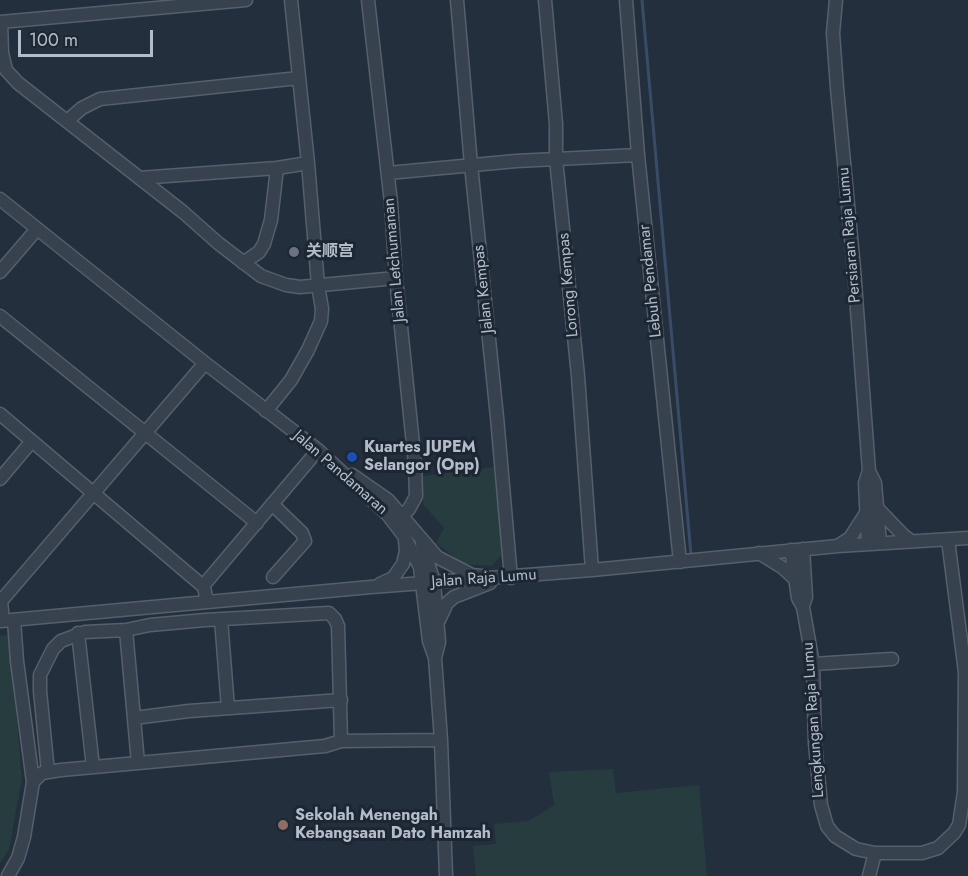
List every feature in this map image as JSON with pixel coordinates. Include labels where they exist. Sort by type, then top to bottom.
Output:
[{"type":"street","points":[[246,0],[0,22],[2,53],[6,70],[18,83],[261,276],[286,285],[300,287],[396,278]]},
{"type":"street","points":[[266,411],[291,380],[321,321],[322,309],[291,0]]},
{"type":"street","name":"Jalan Letchumanan","points":[[368,0],[388,173],[415,464],[416,496],[399,520]]},
{"type":"street","name":"Jalan Kempas","points":[[457,0],[471,165],[497,417],[505,578]]},
{"type":"street","name":"Lorong Kempas","points":[[545,0],[556,124],[556,159],[578,376],[592,570]]},
{"type":"street","name":"Lebuh Pendamar","points":[[626,0],[638,155],[680,562]]},
{"type":"street","name":"Persiaran Raja Lumu","points":[[836,0],[833,33],[869,471],[875,483],[872,510],[874,543]]},
{"type":"street","points":[[67,121],[82,108],[100,99],[299,78]]},
{"type":"street","points":[[388,173],[471,165],[638,155]]},
{"type":"street","points":[[140,178],[277,168],[308,163]]},
{"type":"street","points":[[243,263],[259,252],[264,244],[271,220],[277,168]]},
{"type":"street","name":"Jalan Pandamaran","points":[[0,199],[318,450],[399,520],[409,533]]},
{"type":"street","points":[[0,272],[37,229]]},
{"type":"street","points":[[0,316],[257,523]]},
{"type":"street","points":[[8,876],[18,858],[24,837],[33,782],[23,700],[0,601],[205,363]]},
{"type":"street","points":[[0,414],[203,585],[207,602]]},
{"type":"street","points":[[0,479],[32,441]]},
{"type":"street","points":[[203,585],[318,450]]},
{"type":"street","points":[[272,504],[302,533],[305,541],[273,577]]},
{"type":"street","points":[[838,546],[850,538],[872,510],[911,541]]},
{"type":"street","points":[[409,533],[444,562],[472,575],[505,578]]},
{"type":"street","points":[[409,533],[420,567],[429,583],[439,642],[435,658]]},
{"type":"street","points":[[371,587],[393,578],[399,571],[403,564],[409,533]]},
{"type":"street","name":"Jalan Raja Lumu","points":[[6,621],[371,587],[505,578],[838,546],[968,538]]},
{"type":"street","name":"Lengkungan Raja Lumu","points":[[797,550],[795,579],[798,598],[803,607],[813,664],[815,743],[824,815],[831,831],[846,845],[856,849],[875,853],[922,853],[938,848],[954,833],[959,825],[964,792],[965,682],[948,540]]},
{"type":"street","name":"Lengkungan Raja Lumu","points":[[797,550],[806,597],[803,607]]},
{"type":"street","points":[[759,553],[783,568],[795,579]]},
{"type":"street","points":[[437,623],[447,603],[454,597],[505,578]]},
{"type":"street","points":[[429,583],[429,640],[435,658],[441,740],[446,876]]},
{"type":"street","points":[[48,772],[40,698],[40,675],[53,650],[61,642],[78,633],[126,630],[150,625],[329,613],[338,626],[341,741]]},
{"type":"street","points":[[221,619],[228,708]]},
{"type":"street","points":[[126,630],[138,763]]},
{"type":"street","points":[[78,633],[93,767]]},
{"type":"street","points":[[813,664],[892,659]]},
{"type":"street","points":[[23,700],[40,698]]},
{"type":"street","points":[[134,718],[189,711],[341,700]]},
{"type":"street","points":[[33,782],[42,773],[48,772],[325,746],[341,741],[441,740]]},
{"type":"street","points":[[869,876],[875,853]]},
{"type":"green space","points":[[494,467],[503,553],[492,566],[463,564],[436,543],[444,528],[423,504],[423,476]]},
{"type":"green space","points":[[9,635],[22,778],[9,850],[0,863],[0,636]]},
{"type":"green space","points":[[613,769],[616,793],[699,785],[707,876],[476,876],[473,846],[496,844],[494,824],[529,821],[554,805],[549,772]]},
{"type":"waterway","points":[[642,0],[691,555]]},
{"type":"place","name":"关顺宫","points":[[294,252]]},
{"type":"place","name":"Kuartes JUPEM Selangor (Opp)","points":[[352,457]]},
{"type":"place","name":"Sekolah Menengah Kebangsaan Dato Hamzah","points":[[283,825]]}]
